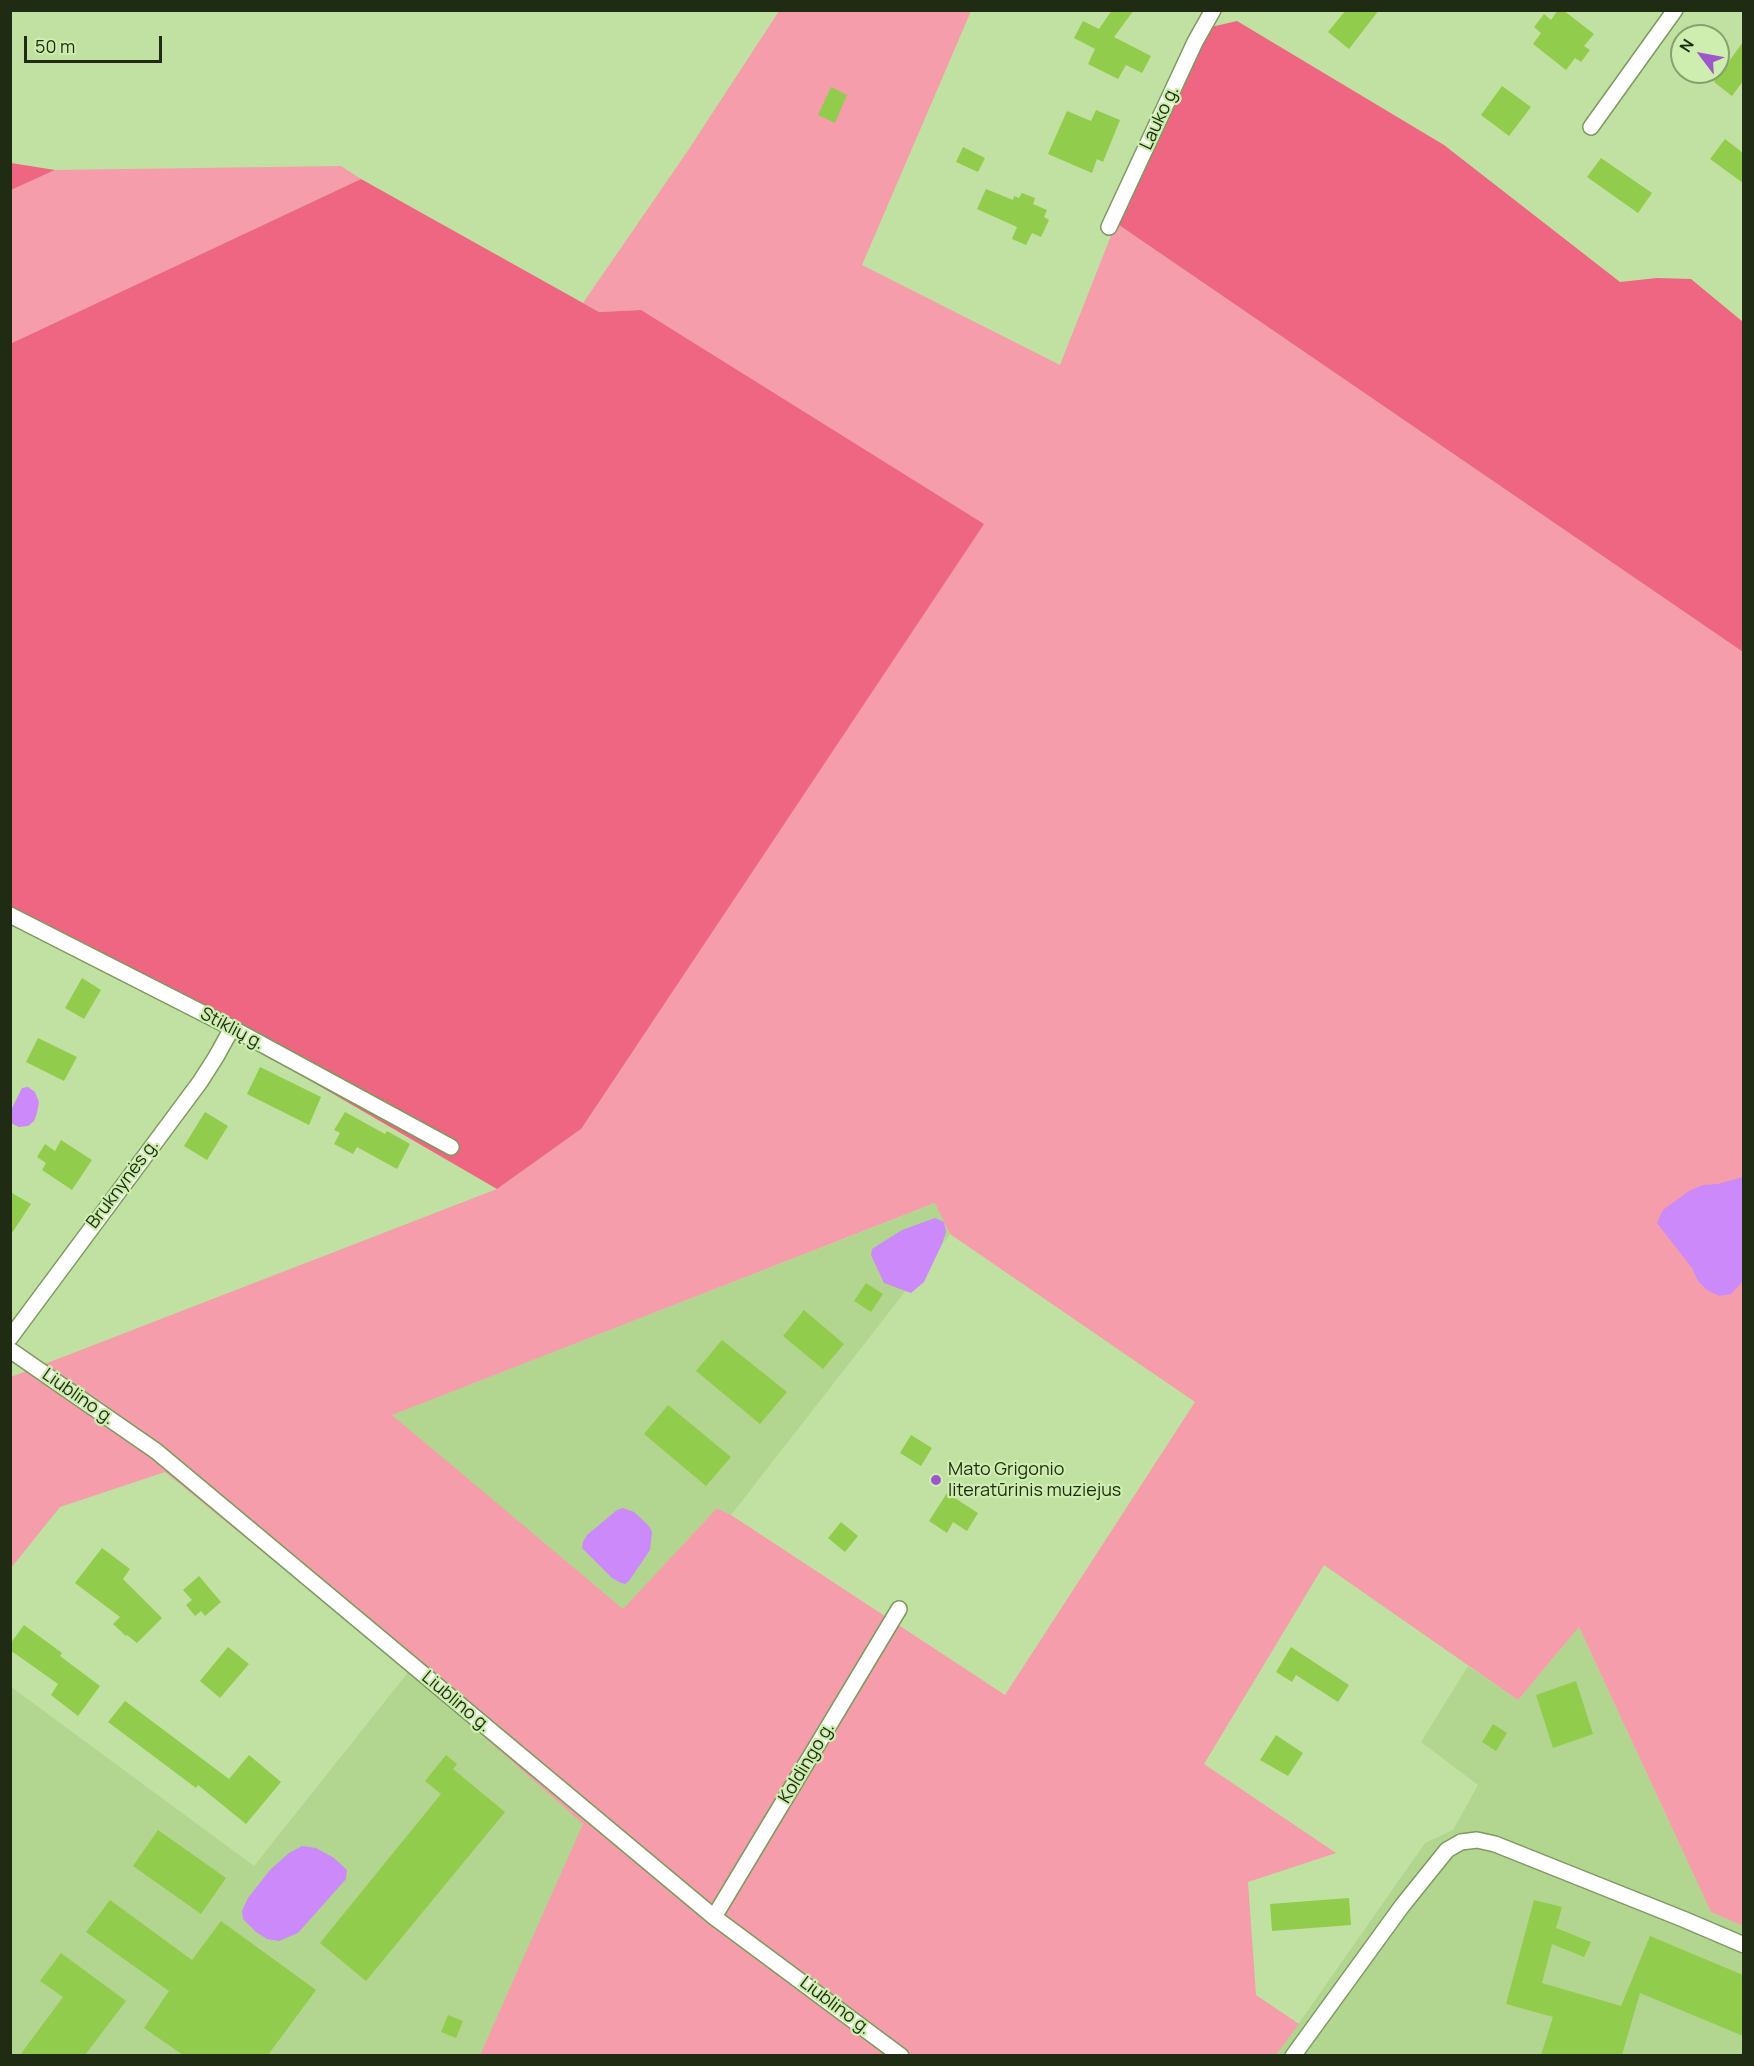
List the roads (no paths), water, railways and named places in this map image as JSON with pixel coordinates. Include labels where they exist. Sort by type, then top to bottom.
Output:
[{"type":"street","name":"Lauko g.","points":[[1109,227],[1195,42],[1213,10]]},
{"type":"street","points":[[1591,127],[1675,10]]},
{"type":"street","name":"Stiklių g.","points":[[10,915],[231,1028],[451,1147]]},
{"type":"street","name":"Bruknynės g.","points":[[10,1338],[200,1082],[231,1028]]},
{"type":"street","name":"Liublino g.","points":[[10,1350],[156,1450],[714,1917],[901,2055]]},
{"type":"street","name":"Koldingo g.","points":[[714,1917],[899,1609]]},
{"type":"street","points":[[1293,2055],[1402,1906],[1447,1850],[1461,1842],[1477,1840],[1495,1844],[1743,1945]]},
{"type":"place","name":"Mato Grigonio literatūrinis muziejus","points":[[936,1480]]}]
